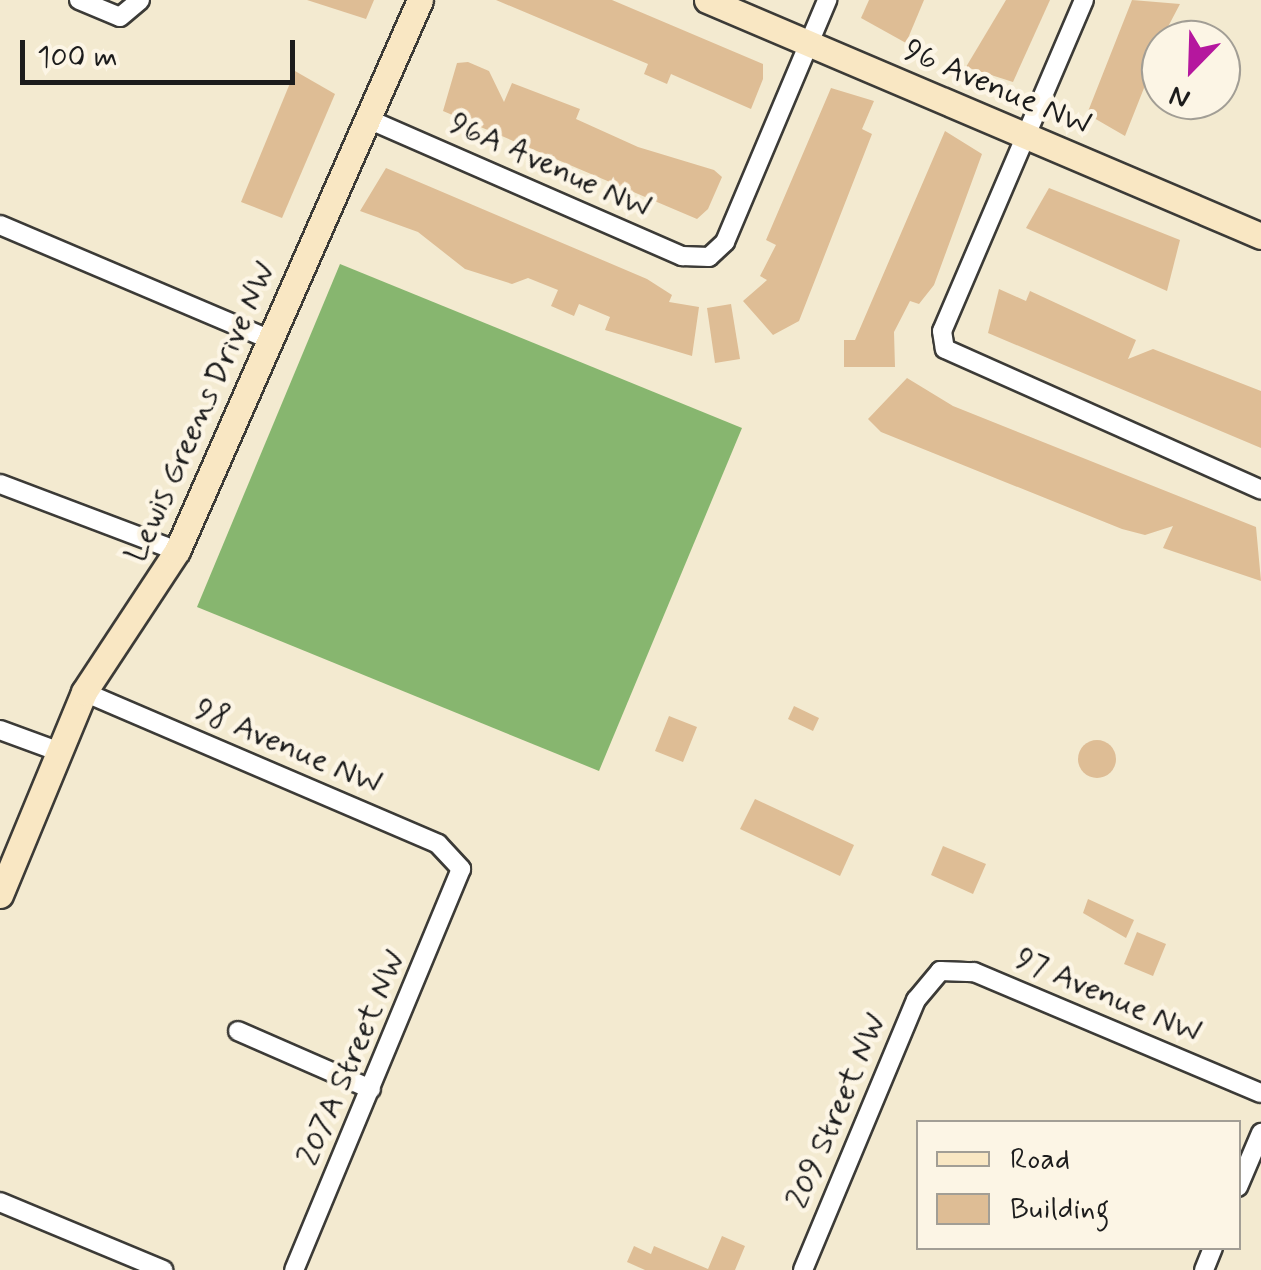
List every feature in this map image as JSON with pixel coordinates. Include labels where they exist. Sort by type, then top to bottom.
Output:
[{"type":"street","points":[[79,0],[120,17],[137,6]]},
{"type":"street","name":"Lewis Greens Drive NW","points":[[0,895],[84,692],[176,551],[420,0]]},
{"type":"street","name":"96 Avenue NW","points":[[707,0],[1261,234]]},
{"type":"street","points":[[809,44],[827,0]]},
{"type":"street","points":[[1084,0],[942,331],[945,349],[966,366],[1261,490]]},
{"type":"street","name":"96A Avenue NW","points":[[368,119],[682,256],[709,257],[725,242],[809,44]]},
{"type":"street","points":[[0,225],[268,339]]},
{"type":"street","points":[[0,484],[176,551]]},
{"type":"street","name":"98 Avenue NW","points":[[84,692],[438,844],[461,868]]},
{"type":"street","points":[[0,730],[57,751]]},
{"type":"street","name":"207A Street NW","points":[[294,1270],[461,868]]},
{"type":"street","name":"97 Avenue NW","points":[[930,977],[974,972],[1261,1093]]},
{"type":"street","name":"209 Street NW","points":[[803,1270],[930,977]]},
{"type":"street","points":[[238,1031],[372,1089]]},
{"type":"street","points":[[1241,1180],[1261,1133]]},
{"type":"street","points":[[0,1202],[163,1270]]},
{"type":"green space","points":[[340,264],[742,428],[599,771],[197,607]]},
{"type":"building","points":[[307,0],[374,0],[366,19]]},
{"type":"building","points":[[496,0],[612,0],[763,64],[763,79],[751,109],[671,74],[667,84],[644,74],[648,64]]},
{"type":"building","points":[[869,0],[924,0],[906,43],[861,18]]},
{"type":"building","points":[[1006,0],[1050,0],[1013,82],[966,67]]},
{"type":"building","points":[[1132,0],[1180,4],[1172,20],[1141,20],[1141,96],[1125,136],[1087,114]]},
{"type":"building","points":[[468,62],[489,71],[504,102],[512,83],[580,109],[576,119],[638,147],[714,170],[722,177],[708,209],[697,219],[443,111],[457,63]]},
{"type":"building","points":[[295,71],[335,94],[282,218],[241,202]]},
{"type":"building","points":[[831,88],[874,101],[862,129],[872,134],[799,321],[773,335],[743,301],[767,280],[760,276],[776,245],[766,240]]},
{"type":"building","points":[[945,131],[982,154],[934,285],[919,304],[910,301],[894,332],[895,367],[844,367],[844,340],[855,340]]},
{"type":"building","points":[[386,168],[647,279],[672,295],[669,302],[699,307],[692,356],[605,330],[610,317],[579,304],[574,316],[551,306],[558,290],[528,278],[512,284],[465,269],[418,232],[360,211]]},
{"type":"building","points":[[1049,188],[1180,240],[1167,291],[1026,228]]},
{"type":"building","points":[[999,289],[1026,301],[1030,291],[1136,340],[1128,359],[1153,349],[1261,391],[1261,448],[988,333]]},
{"type":"building","points":[[731,304],[740,359],[715,363],[707,308]]},
{"type":"building","points":[[907,378],[953,406],[1256,527],[1261,581],[1163,548],[1173,526],[1145,535],[1122,529],[881,432],[868,419]]},
{"type":"building","points":[[794,706],[819,718],[813,731],[788,719]]},
{"type":"building","points":[[669,716],[697,727],[683,762],[655,751]]},
{"type":"building","points":[[1097,740],[1111,745],[1116,759],[1111,773],[1097,778],[1083,773],[1078,759],[1083,745]]},
{"type":"building","points":[[755,799],[854,845],[840,876],[740,829]]},
{"type":"building","points":[[943,846],[986,864],[973,894],[931,875]]},
{"type":"building","points":[[1088,899],[1134,920],[1126,938],[1083,913]]},
{"type":"building","points":[[1137,932],[1166,944],[1153,976],[1124,964]]},
{"type":"building","points":[[722,1236],[745,1246],[735,1270],[645,1270],[627,1262],[634,1246],[651,1254],[654,1246],[708,1269]]}]
